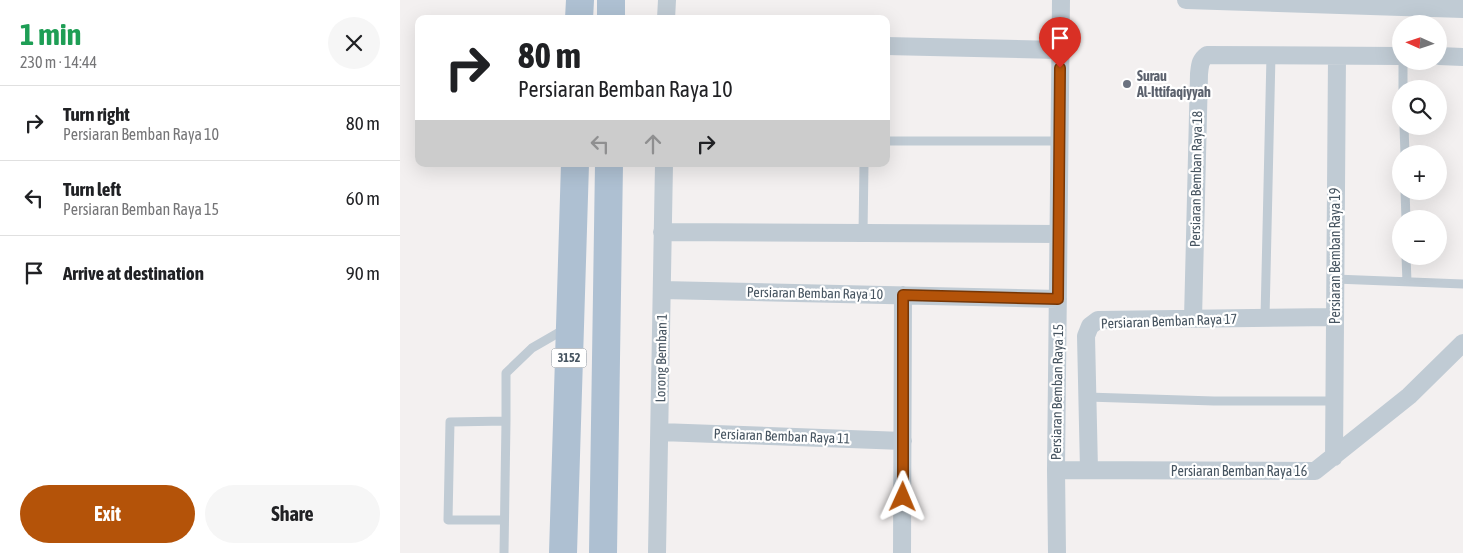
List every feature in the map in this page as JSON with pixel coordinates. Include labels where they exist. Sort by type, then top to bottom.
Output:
[{"type":"main road","points":[[579,15],[580,0]]},
{"type":"main road","points":[[611,0],[611,15]]},
{"type":"main road","name":"3152","points":[[563,553],[575,167]]},
{"type":"main road","name":"3152","points":[[603,553],[609,167]]},
{"type":"street","points":[[666,15],[667,0]]},
{"type":"street","name":"Persiaran Bemban Raya 15","points":[[1057,553],[1056,470],[1061,0]]},
{"type":"street","points":[[1186,0],[1463,9]]},
{"type":"street","points":[[890,46],[1060,50]]},
{"type":"street","name":"Persiaran Bemban Raya 18","points":[[1193,319],[1198,74],[1203,58],[1207,55],[1392,56]]},
{"type":"street","name":"Persiaran Bemban Raya 19","points":[[1334,457],[1336,56]]},
{"type":"street","points":[[1448,56],[1463,56]]},
{"type":"street","name":"Lorong Bemban 1","points":[[657,553],[664,167]]},
{"type":"street","points":[[662,232],[1058,234]]},
{"type":"street","name":"Persiaran Bemban Raya 10","points":[[662,290],[1058,299]]},
{"type":"street","points":[[902,553],[904,441],[903,295]]},
{"type":"street","name":"Persiaran Bemban Raya 17","points":[[1089,470],[1086,336],[1090,326],[1098,320],[1334,317]]},
{"type":"street","name":"Persiaran Bemban Raya 16","points":[[1056,470],[1315,471],[1409,396],[1463,343]]},
{"type":"street","name":"Persiaran Bemban Raya 11","points":[[660,432],[904,441]]},
{"type":"lane","points":[[1265,318],[1271,56]]},
{"type":"lane","points":[[890,141],[1060,141]]},
{"type":"lane","points":[[863,233],[864,167]]},
{"type":"lane","points":[[1406,265],[1407,282]]},
{"type":"lane","points":[[1335,279],[1463,284]]},
{"type":"lane","points":[[504,553],[506,373],[532,348],[570,326]]},
{"type":"lane","points":[[1087,397],[1214,401],[1334,401]]},
{"type":"lane","points":[[504,520],[448,520],[450,422],[506,421]]},
{"type":"place","name":"Surau Al-Ittifaqiyyah","points":[[1127,84]]},
{"type":"route","points":[[903,497],[903,295],[1058,299],[1060,68]]}]
